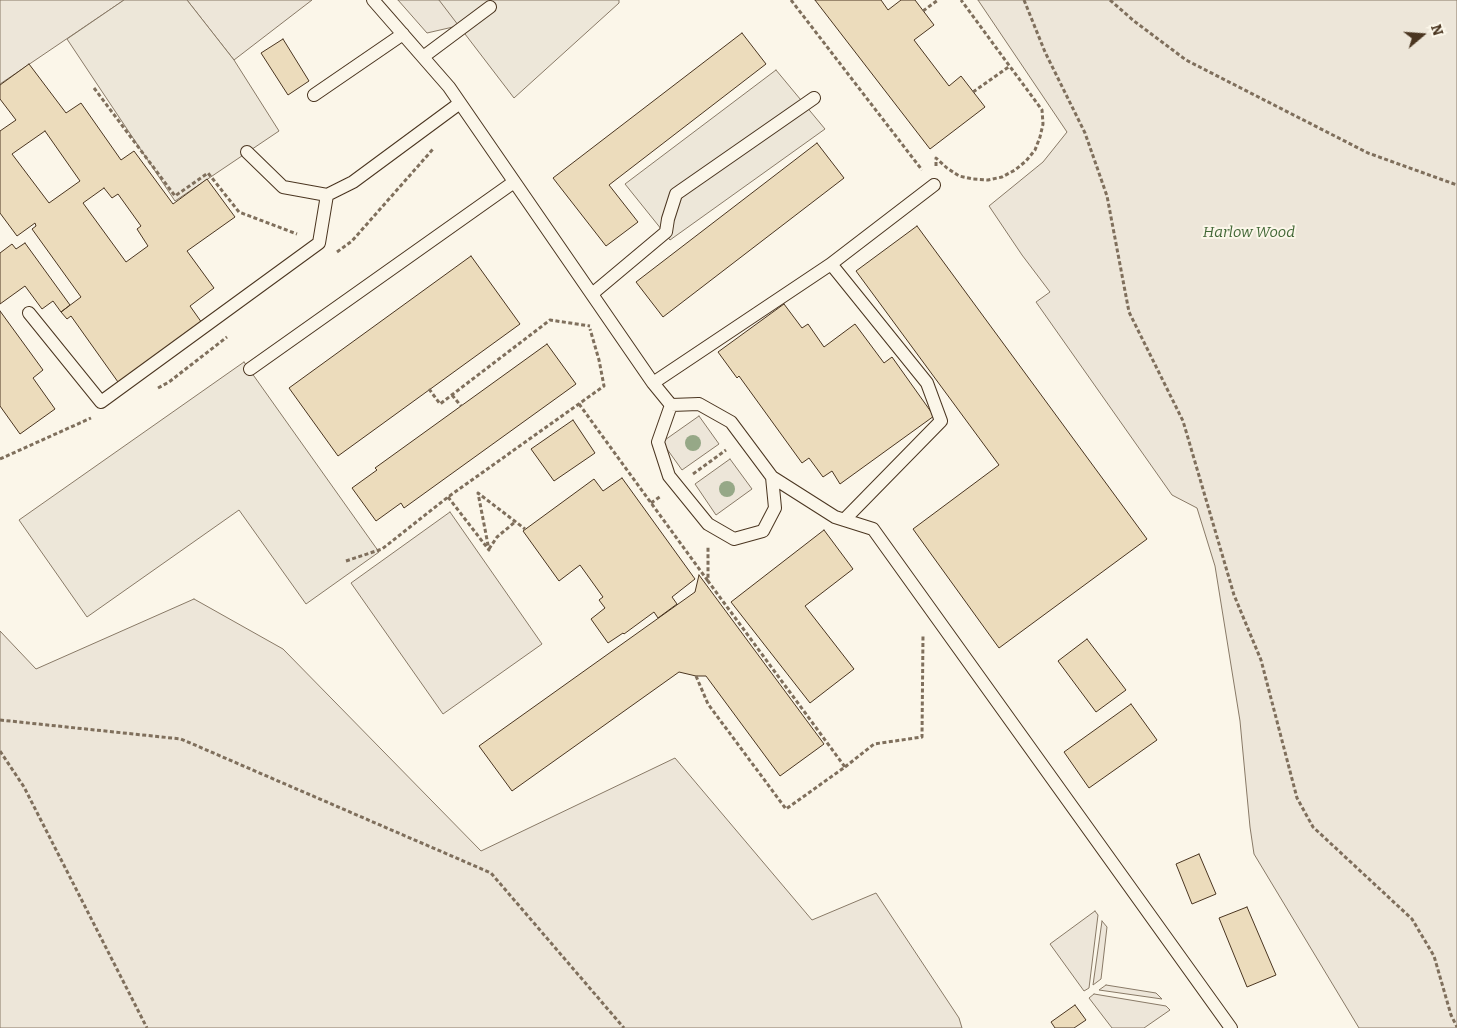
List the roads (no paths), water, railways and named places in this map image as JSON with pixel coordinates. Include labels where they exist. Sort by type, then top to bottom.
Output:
[{"type":"lane","points":[[373,0],[449,87],[653,383],[671,405]]},
{"type":"lane","points":[[423,57],[490,7]]},
{"type":"lane","points":[[314,95],[403,34]]},
{"type":"lane","points":[[592,294],[666,232],[676,194],[814,98]]},
{"type":"lane","points":[[247,152],[283,187],[326,194],[353,182],[460,103]]},
{"type":"lane","points":[[250,369],[514,182]]},
{"type":"lane","points":[[653,383],[831,264],[934,186]]},
{"type":"lane","points":[[29,313],[101,402],[319,243],[326,194]]},
{"type":"lane","points":[[831,264],[927,383],[941,421],[844,520]]},
{"type":"lane","points":[[671,405],[699,404],[731,422],[772,476],[835,517],[873,529],[1231,1028]]},
{"type":"lane","points":[[671,405],[658,442],[669,476],[708,524],[734,539],[763,531],[775,508],[772,476]]},
{"type":"park label","name":"Harlow Wood","points":[[1249,233]]}]
